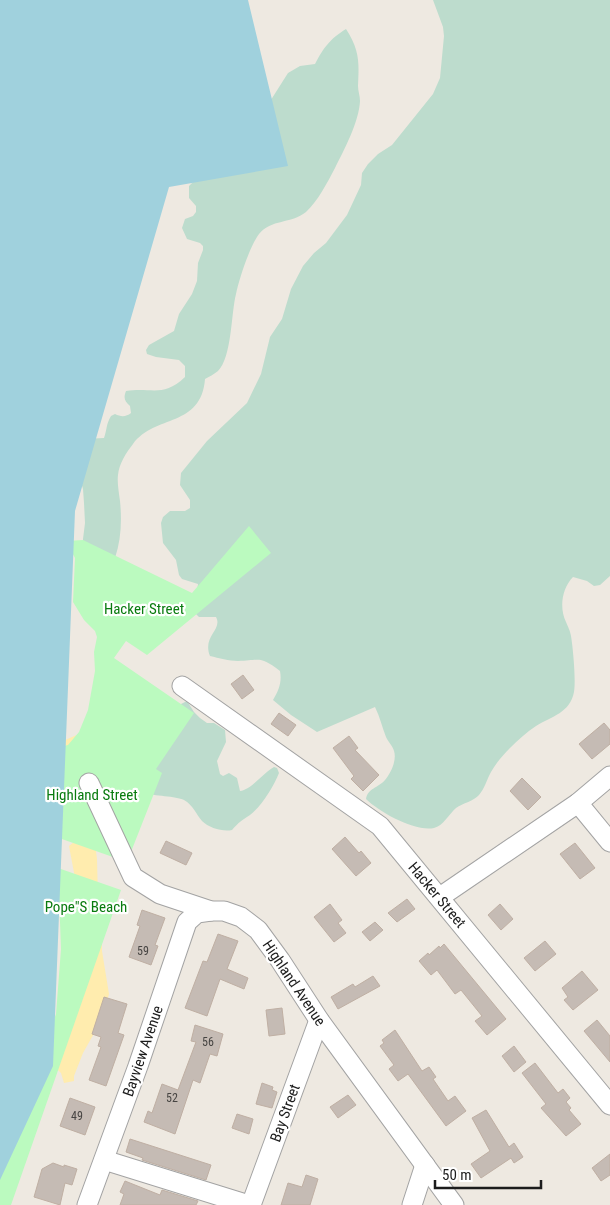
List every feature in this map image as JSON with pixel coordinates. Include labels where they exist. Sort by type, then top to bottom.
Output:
[{"type":"street","name":"Hacker Street","points":[[182,686],[380,826],[610,1105]]},
{"type":"street","points":[[440,897],[578,803],[610,776]]},
{"type":"street","name":"Highland Avenue","points":[[89,783],[133,877],[160,894],[211,911],[224,912],[241,917],[258,930],[280,960],[318,1020],[454,1205]]},
{"type":"street","points":[[578,803],[610,842]]},
{"type":"street","name":"Bayview Avenue","points":[[88,1205],[141,1057],[186,922],[196,913],[211,911]]},
{"type":"street","name":"Bay Street","points":[[250,1205],[318,1020]]},
{"type":"street","points":[[104,1160],[250,1205]]},
{"type":"street","points":[[412,1205],[425,1165]]},
{"type":"green space","points":[[433,0],[610,0],[610,576],[600,585],[594,586],[587,581],[573,577],[564,592],[562,605],[571,636],[575,687],[569,705],[560,713],[533,728],[502,756],[477,797],[456,808],[437,827],[426,828],[417,827],[398,820],[379,810],[366,799],[371,790],[382,783],[387,777],[395,758],[375,707],[317,732],[291,715],[273,700],[281,679],[280,671],[273,666],[260,660],[235,661],[210,656],[208,649],[210,638],[217,626],[216,617],[199,617],[194,612],[198,584],[182,579],[179,575],[176,560],[163,543],[161,523],[163,517],[170,511],[185,511],[190,508],[190,500],[180,485],[181,473],[207,441],[247,403],[261,374],[270,337],[282,319],[291,289],[303,266],[326,243],[347,215],[361,185],[362,173],[368,164],[378,154],[392,145],[433,94],[440,78],[444,36],[443,27]]},
{"type":"green space","points":[[346,29],[358,57],[360,101],[354,127],[343,153],[322,192],[306,212],[300,216],[269,226],[259,234],[245,263],[237,288],[229,345],[223,364],[218,371],[205,379],[202,395],[195,406],[176,419],[153,428],[142,435],[128,451],[121,463],[118,475],[121,523],[119,544],[115,558],[84,571],[84,503],[83,489],[77,469],[84,439],[104,438],[111,416],[115,414],[125,416],[131,413],[130,406],[125,400],[126,391],[164,390],[185,377],[185,366],[179,360],[156,357],[147,354],[146,350],[149,345],[174,331],[179,314],[192,294],[197,281],[198,263],[203,246],[200,243],[187,239],[182,228],[185,219],[193,216],[196,212],[196,206],[189,198],[189,186],[262,114],[288,73],[300,66],[315,64],[328,44]]},
{"type":"green space","name":"Highland Street","points":[[249,526],[271,553],[147,655],[126,641],[114,658],[194,713],[156,769],[162,773],[127,862],[25,826],[64,746],[68,745],[79,732],[88,710],[95,671],[94,652],[97,637],[95,631],[84,620],[73,602],[75,558],[66,541],[83,540],[192,593]]},
{"type":"green space","points":[[187,701],[200,718],[207,723],[214,723],[225,730],[226,742],[217,761],[220,774],[223,776],[229,773],[237,778],[240,791],[248,788],[274,767],[277,768],[279,773],[263,802],[232,830],[220,830],[208,826],[184,800],[144,793],[173,708]]},
{"type":"green space","name":"Pope\"S Beach","points":[[58,868],[121,890],[11,1205],[0,1205],[0,1170],[56,1014],[61,949]]},
{"type":"sand","points":[[88,730],[90,806],[97,859],[102,951],[109,994],[101,1021],[83,1053],[74,1076],[74,1081],[64,1083],[61,1073],[55,1067],[55,1019],[58,1011],[75,878],[69,846],[74,842],[47,748]]},
{"type":"water","points":[[0,0],[248,0],[288,166],[169,187],[75,511],[53,1066],[0,1180]]},
{"type":"building","points":[[243,675],[254,690],[242,699],[231,684]]},
{"type":"building","points":[[279,713],[296,725],[288,736],[271,724]]},
{"type":"building","points":[[604,723],[610,730],[610,744],[592,759],[579,744]]},
{"type":"building","points":[[349,736],[358,748],[355,750],[379,775],[363,791],[351,779],[354,776],[333,748]]},
{"type":"building","points":[[522,778],[541,797],[528,810],[510,791]]},
{"type":"building","points":[[345,837],[371,863],[356,876],[332,849]]},
{"type":"building","points":[[166,841],[192,853],[186,865],[160,853]]},
{"type":"building","points":[[575,843],[595,868],[580,879],[560,854]]},
{"type":"building","points":[[407,899],[415,909],[397,922],[388,913]]},
{"type":"building","points":[[330,904],[342,920],[338,923],[346,933],[334,942],[314,917]]},
{"type":"building","points":[[500,904],[513,919],[501,930],[488,915]]},
{"type":"building","points":[[142,910],[165,918],[155,945],[158,946],[151,965],[129,957],[140,926],[137,925]]},
{"type":"building","points":[[375,922],[383,930],[370,941],[362,932]]},
{"type":"building","points":[[218,934],[238,941],[227,969],[248,978],[244,989],[220,979],[207,1016],[185,1008],[203,961],[207,962]]},
{"type":"building","points":[[545,941],[556,954],[535,971],[524,958]]},
{"type":"building","points":[[444,944],[506,1019],[487,1035],[475,1021],[482,1016],[461,990],[455,994],[437,970],[431,975],[419,961],[428,953],[429,955]]},
{"type":"building","points":[[582,971],[598,990],[573,1010],[564,1000],[568,997],[562,988]]},
{"type":"building","points":[[373,976],[380,986],[338,1009],[331,997],[353,984],[355,987]]},
{"type":"building","points":[[104,997],[127,1004],[118,1033],[124,1035],[106,1086],[89,1080],[101,1047],[98,1046],[101,1037],[92,1034]]},
{"type":"building","points":[[282,1008],[285,1034],[269,1036],[266,1010]]},
{"type":"building","points":[[597,1020],[610,1036],[610,1062],[584,1031]]},
{"type":"building","points":[[195,1025],[223,1034],[217,1056],[210,1054],[200,1083],[193,1080],[175,1134],[144,1122],[148,1111],[152,1113],[162,1084],[178,1090],[196,1042],[191,1041]]},
{"type":"building","points":[[395,1030],[422,1071],[429,1067],[436,1077],[433,1079],[448,1101],[455,1096],[466,1111],[446,1126],[408,1074],[398,1081],[389,1069],[394,1065],[380,1046],[384,1043],[382,1040]]},
{"type":"building","points":[[514,1046],[526,1062],[514,1072],[502,1056]]},
{"type":"building","points":[[535,1063],[558,1093],[563,1089],[570,1098],[566,1102],[571,1108],[569,1110],[581,1124],[566,1136],[541,1108],[546,1104],[522,1073]]},
{"type":"building","points":[[262,1083],[273,1087],[272,1090],[277,1092],[272,1108],[256,1104]]},
{"type":"building","points":[[348,1095],[356,1105],[338,1118],[330,1107]]},
{"type":"building","points":[[70,1098],[95,1107],[85,1135],[60,1126]]},
{"type":"building","points":[[486,1110],[509,1147],[514,1143],[523,1157],[514,1163],[511,1158],[481,1178],[471,1164],[490,1151],[472,1118]]},
{"type":"building","points":[[237,1114],[253,1119],[249,1134],[232,1128]]},
{"type":"building","points":[[130,1139],[211,1165],[206,1180],[142,1160],[143,1158],[126,1152]]},
{"type":"building","points":[[610,1154],[610,1175],[601,1181],[592,1168]]},
{"type":"building","points":[[53,1163],[77,1169],[72,1185],[65,1183],[60,1205],[34,1197],[42,1169]]},
{"type":"building","points":[[306,1175],[318,1179],[310,1205],[281,1205],[288,1183],[302,1187]]},
{"type":"building","points":[[125,1181],[160,1195],[162,1190],[198,1201],[196,1205],[120,1205],[124,1194],[120,1192]]}]
